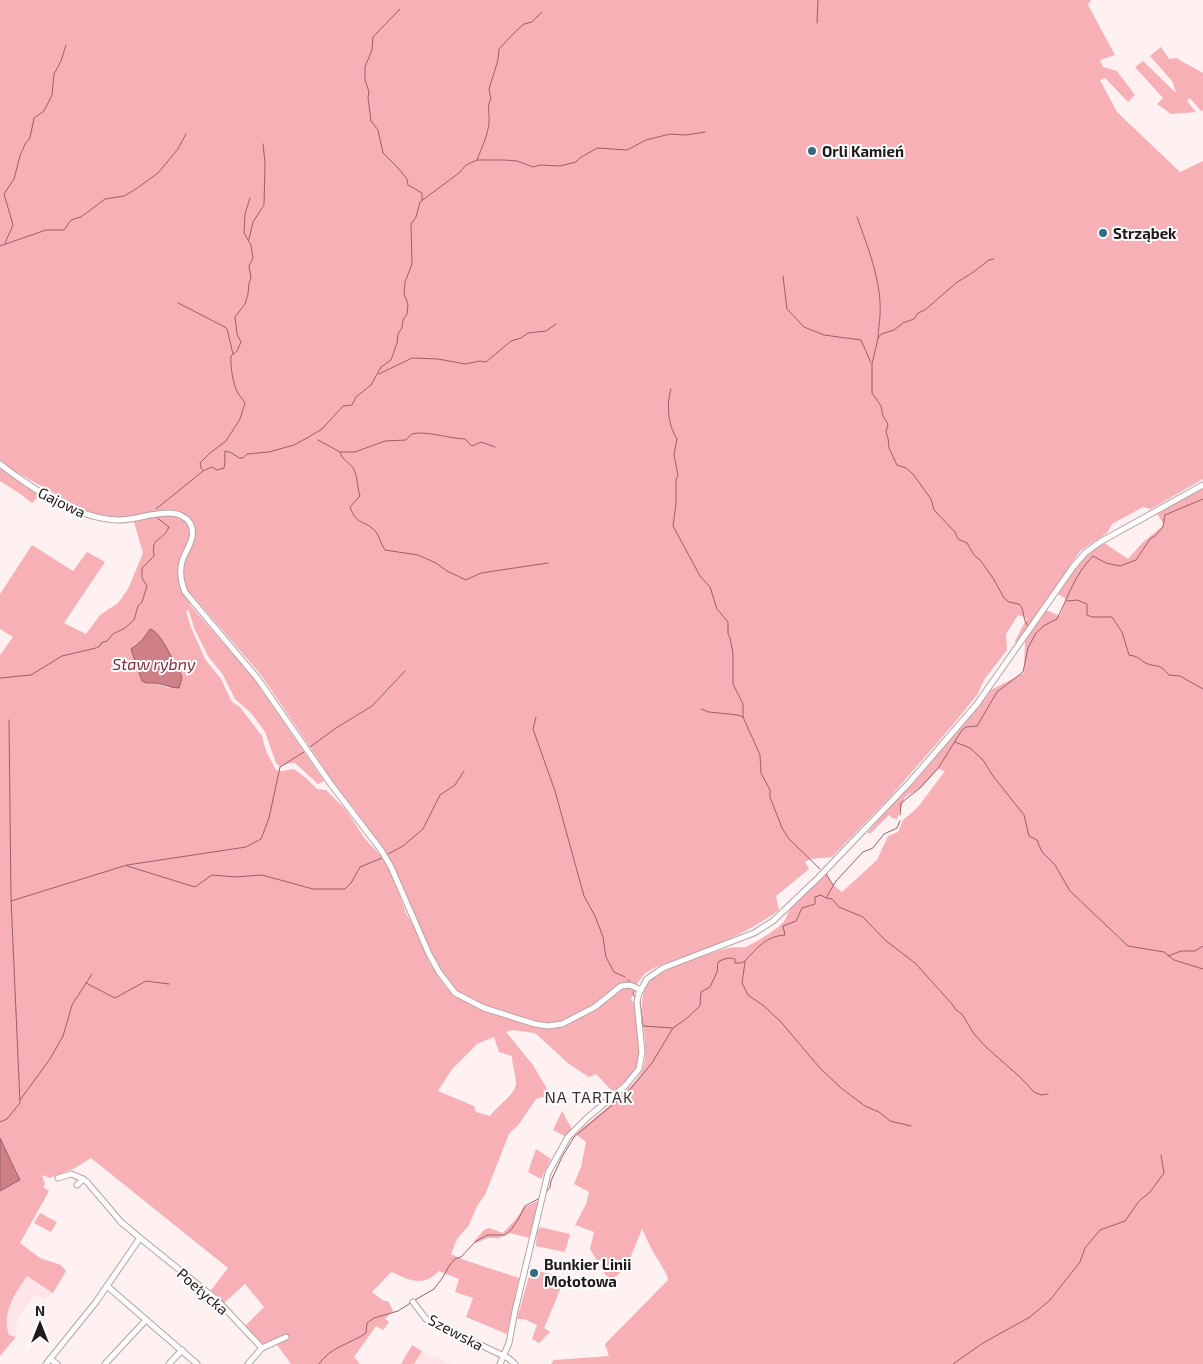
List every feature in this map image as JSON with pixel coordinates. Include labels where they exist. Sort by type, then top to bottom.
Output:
[{"type":"street","name":"Gajowa","points":[[0,464],[35,489],[84,513],[99,518],[131,520],[170,512],[181,515],[189,522],[192,527],[192,538],[184,555],[180,577],[185,592],[258,679],[330,783],[381,850],[391,867],[439,972],[455,993],[484,1008],[535,1024],[548,1026],[562,1024],[595,1008],[621,986],[630,985],[640,990]]},
{"type":"street","points":[[500,1364],[509,1343],[515,1310],[548,1173],[568,1137],[625,1086],[639,1069],[642,1052],[637,1002],[640,990],[647,979],[656,971],[733,942],[754,933],[773,921],[819,877],[909,783],[977,704],[1073,566],[1085,553],[1100,542],[1203,485]]},
{"type":"street","points":[[58,1178],[72,1174],[83,1179],[77,1185]]},
{"type":"street","name":"Poetycka","points":[[83,1179],[93,1188],[121,1222],[218,1300],[262,1348]]},
{"type":"street","points":[[46,1364],[107,1286],[140,1238]]},
{"type":"street","points":[[107,1286],[197,1364]]},
{"type":"street","name":"Szewska","points":[[413,1302],[426,1319],[504,1356],[515,1364]]},
{"type":"street","points":[[105,1364],[146,1320]]},
{"type":"street","points":[[248,1364],[262,1348],[286,1337]]},
{"type":"street","points":[[169,1364],[182,1350]]},
{"type":"street","points":[[50,1359],[57,1364]]},
{"type":"shaded area","points":[[0,0],[1091,0],[1088,5],[1115,55],[1100,60],[1103,67],[1117,71],[1135,95],[1128,102],[1105,78],[1100,80],[1117,112],[1180,172],[1203,161],[1203,479],[1151,509],[1143,507],[1112,524],[1107,533],[1080,551],[1016,645],[1015,641],[1027,618],[1018,615],[1006,634],[1007,650],[984,680],[977,695],[951,727],[892,795],[832,857],[810,859],[805,862],[809,869],[776,896],[779,910],[739,934],[718,944],[657,966],[641,978],[631,1000],[635,1004],[640,1056],[630,1076],[613,1092],[596,1074],[589,1077],[569,1064],[535,1033],[512,1030],[506,1032],[533,1065],[547,1089],[543,1092],[546,1096],[536,1099],[519,1124],[509,1134],[485,1195],[477,1206],[469,1225],[457,1239],[451,1254],[519,1278],[507,1334],[466,1317],[473,1298],[455,1292],[459,1279],[439,1271],[428,1279],[417,1281],[392,1272],[372,1292],[384,1301],[388,1301],[393,1311],[385,1319],[389,1322],[383,1330],[376,1326],[354,1357],[360,1364],[291,1364],[277,1345],[287,1340],[285,1335],[262,1344],[245,1326],[264,1307],[245,1284],[224,1303],[211,1290],[228,1268],[91,1158],[75,1168],[50,1178],[42,1175],[45,1184],[43,1187],[49,1191],[20,1243],[40,1258],[61,1265],[66,1271],[53,1293],[27,1276],[10,1304],[8,1311],[7,1327],[9,1335],[16,1337],[0,1356],[0,1191],[16,1183],[17,1172],[0,1138],[0,655],[13,637],[0,629],[0,594],[32,545],[73,571],[87,552],[105,562],[64,623],[86,634],[100,615],[118,603],[128,589],[143,553],[133,519],[96,514],[80,508],[0,461]],"holes":[[[193,596],[261,675],[332,781],[356,811],[389,859],[434,963],[454,995],[445,986],[429,962],[423,943],[406,913],[387,862],[365,839],[346,810],[326,790],[317,789],[294,769],[276,770],[266,751],[262,736],[240,707],[232,702],[221,679],[205,659],[190,625],[186,610],[189,611],[194,628],[208,656],[223,675],[235,699],[251,713],[265,732],[276,763],[280,767],[289,763],[295,763],[318,784],[324,781],[251,675],[190,605]],[[147,632],[162,642],[181,674],[169,688],[155,683],[148,684],[134,645],[142,640]],[[494,1037],[499,1052],[512,1056],[516,1081],[515,1088],[509,1097],[490,1116],[476,1112],[474,1106],[438,1091],[452,1069],[477,1044]]]},
{"type":"shaded area","points":[[1161,47],[1169,59],[1176,58],[1203,73],[1202,112],[1190,98],[1187,101],[1196,112],[1171,114],[1157,104],[1163,98],[1135,67],[1143,61],[1176,93],[1172,81],[1150,56]]},
{"type":"shaded area","points":[[0,466],[36,490],[37,498],[32,503],[0,481]]},
{"type":"shaded area","points":[[1203,486],[1203,1364],[551,1364],[554,1360],[609,1356],[605,1344],[668,1280],[642,1229],[627,1266],[612,1280],[605,1274],[590,1249],[594,1232],[575,1225],[586,1204],[589,1192],[574,1184],[581,1167],[586,1142],[576,1134],[622,1095],[642,1071],[645,1061],[645,1050],[642,1003],[643,993],[647,985],[661,973],[685,962],[729,948],[746,947],[762,938],[786,919],[789,911],[798,900],[827,872],[830,882],[842,892],[877,860],[888,836],[898,832],[903,820],[918,807],[945,771],[938,769],[922,787],[905,797],[897,819],[889,815],[871,833],[867,833],[989,691],[1024,673],[1025,640],[1046,610],[1060,616],[1066,599],[1058,594],[1083,559],[1103,542],[1128,559],[1143,542],[1164,525],[1157,513]]},
{"type":"shaded area","points":[[562,1111],[572,1129],[566,1137],[553,1130]]},
{"type":"shaded area","points":[[536,1149],[551,1159],[541,1179],[528,1172]]},
{"type":"shaded area","points":[[540,1200],[529,1238],[510,1233],[499,1238],[488,1238],[476,1243],[474,1241],[484,1230],[489,1228],[503,1233],[517,1218],[523,1208]]},
{"type":"shaded area","points":[[40,1213],[57,1222],[51,1232],[34,1223]]},
{"type":"shaded area","points":[[540,1227],[570,1234],[565,1252],[536,1246],[537,1231]]},
{"type":"shaded area","points":[[531,1269],[565,1278],[544,1328],[550,1332],[539,1343],[532,1339],[537,1325],[524,1319],[517,1319]]},
{"type":"shaded area","points":[[27,1276],[53,1293],[44,1299],[38,1295],[33,1295],[17,1321],[16,1337],[9,1335],[5,1325],[9,1306]]},
{"type":"shaded area","points":[[412,1345],[422,1351],[414,1364],[401,1364]]},
{"type":"shaded area","points":[[422,1351],[451,1364],[414,1364]]},
{"type":"water","name":"Staw rybny","points":[[150,629],[163,641],[181,674],[182,678],[179,688],[142,681],[131,649],[142,640]]},
{"type":"water","points":[[0,1138],[20,1180],[0,1191]]},
{"type":"waterway","points":[[817,23],[818,0]]},
{"type":"waterway","points":[[400,9],[373,37],[372,50],[365,67],[365,80],[369,92],[371,121],[378,130],[383,153],[407,179],[408,185],[422,193],[422,200]]},
{"type":"waterway","points":[[477,160],[488,127],[488,107],[491,99],[489,89],[498,60],[499,49],[524,24],[532,22],[542,12]]},
{"type":"waterway","points":[[5,243],[13,225],[4,194],[14,179],[20,156],[30,138],[34,118],[44,111],[52,95],[54,74],[66,45]]},
{"type":"waterway","points":[[156,509],[203,471],[212,467],[217,470],[224,468],[225,451],[243,458],[247,454],[269,452],[294,445],[322,429],[343,406],[352,405],[356,397],[371,385],[381,367],[391,360],[398,334],[407,314],[408,304],[404,294],[405,282],[412,264],[411,224],[416,217],[420,202],[459,173],[466,165],[477,160],[504,160],[517,161],[533,167],[540,165],[560,166],[576,162],[597,148],[627,150],[646,140],[670,134],[686,135],[705,132]]},
{"type":"waterway","points":[[0,246],[46,230],[64,230],[71,220],[81,217],[105,199],[124,196],[136,189],[158,173],[178,149],[186,134]]},
{"type":"waterway","points":[[249,239],[253,222],[264,205],[265,163],[263,144]]},
{"type":"waterway","points":[[203,470],[200,463],[226,441],[240,419],[245,403],[236,390],[232,375],[231,356],[237,351],[241,342],[237,334],[235,317],[245,304],[251,278],[249,266],[253,258],[251,245],[244,233],[245,214],[250,198]]},
{"type":"waterway","points":[[857,217],[877,278],[880,303],[878,338]]},
{"type":"waterway","points":[[994,259],[989,260],[956,283],[925,310],[918,313],[914,319],[903,323],[894,330],[881,334],[878,338],[872,364],[872,393],[881,406],[883,416],[888,424],[886,432],[889,448],[897,465],[906,468],[913,474],[931,499],[934,510],[955,532],[958,539],[967,543],[974,555],[993,578],[1004,598],[1009,602],[1019,604],[1028,626]]},
{"type":"waterway","points":[[783,276],[787,309],[804,327],[824,335],[861,340],[871,363]]},
{"type":"waterway","points":[[178,303],[225,327],[233,354]]},
{"type":"waterway","points":[[379,374],[412,358],[438,359],[465,364],[480,361],[486,362],[511,341],[521,338],[528,333],[546,331],[556,324]]},
{"type":"waterway","points":[[671,389],[669,415],[677,439],[674,455],[678,475],[676,480],[676,504],[673,526],[700,576],[710,587],[717,609],[728,622],[728,634],[733,653],[733,684],[743,704],[743,717],[760,755],[761,773],[770,790],[770,797],[782,828],[789,839],[820,869]]},
{"type":"waterway","points":[[340,452],[355,452],[385,441],[406,440],[412,434],[417,433],[465,439],[472,446],[481,442],[495,447]]},
{"type":"waterway","points":[[318,440],[340,452],[342,457],[353,468],[360,496],[350,507],[355,518],[376,532],[385,550],[418,555],[466,580],[481,573],[548,563]]},
{"type":"waterway","points":[[900,815],[901,803],[920,788],[939,767],[962,730],[966,727],[977,726],[997,692],[1023,672],[1028,648],[1036,633],[1045,625],[1057,619],[1072,586],[1093,556],[1106,563],[1120,566],[1136,560],[1150,539],[1163,527],[1165,515],[1203,499]]},
{"type":"waterway","points":[[0,678],[31,675],[62,656],[96,648],[134,620],[147,586],[142,578],[142,568],[154,556],[155,542],[163,536],[169,527],[156,517]]},
{"type":"waterway","points":[[1067,601],[1077,600],[1087,604],[1087,615],[1092,617],[1112,617],[1122,632],[1129,655],[1148,664],[1161,667],[1169,675],[1180,676],[1203,689]]},
{"type":"waterway","points":[[310,747],[336,728],[372,706],[405,671]]},
{"type":"waterway","points":[[701,709],[743,717]]},
{"type":"waterway","points":[[536,717],[533,729],[555,791],[584,896],[595,916],[603,937],[606,957],[614,972],[625,977]]},
{"type":"waterway","points":[[0,1122],[7,1119],[20,1103],[11,898],[9,720]]},
{"type":"waterway","points":[[955,742],[970,748],[983,760],[993,776],[1024,815],[1029,836],[1037,840],[1042,852],[1055,865],[1070,891],[1128,946],[1164,952],[1174,960],[1203,969]]},
{"type":"waterway","points":[[11,901],[127,865],[246,847],[261,839],[269,818],[280,767],[304,752]]},
{"type":"waterway","points":[[388,854],[403,846],[423,829],[440,795],[455,785],[464,771]]},
{"type":"waterway","points":[[545,1194],[550,1187],[562,1157],[574,1137],[628,1092],[652,1063],[673,1028],[700,1006],[701,992],[710,987],[717,972],[718,962],[731,958],[735,959],[735,963],[741,963],[767,940],[785,935],[783,926],[796,921],[802,908],[815,904],[815,897],[821,895],[826,898],[836,881],[863,852],[873,848],[884,834],[897,828],[900,821]]},
{"type":"waterway","points":[[127,866],[195,887],[212,875],[236,877],[262,875],[313,889],[345,889],[351,883],[360,867],[382,858]]},
{"type":"waterway","points":[[826,874],[833,885]]},
{"type":"waterway","points":[[827,898],[832,899],[839,907],[863,917],[885,940],[915,963],[956,1010],[962,1014],[974,1034],[987,1048],[1034,1092],[1041,1095],[1048,1094]]},
{"type":"waterway","points":[[1168,956],[1181,951],[1195,951],[1203,946]]},
{"type":"waterway","points":[[745,962],[742,983],[748,995],[764,1006],[781,1022],[819,1067],[841,1088],[865,1106],[879,1112],[890,1121],[911,1126]]},
{"type":"waterway","points":[[20,1100],[50,1059],[63,1036],[72,1005],[92,974]]},
{"type":"waterway","points":[[628,980],[633,984]]},
{"type":"waterway","points":[[86,983],[115,998],[146,981],[169,984]]},
{"type":"waterway","points":[[634,991],[633,995],[635,997]]},
{"type":"waterway","points":[[640,1001],[643,1026],[672,1028]]},
{"type":"waterway","points":[[953,1364],[983,1343],[1030,1317],[1050,1300],[1080,1262],[1085,1248],[1100,1230],[1125,1221],[1139,1201],[1150,1192],[1164,1173],[1161,1155]]},
{"type":"waterway","points":[[415,1300],[434,1289],[455,1259],[461,1257],[475,1242],[487,1235],[505,1235],[511,1230],[525,1206],[540,1198]]},
{"type":"waterway","points":[[319,1364],[334,1350],[366,1333],[367,1323],[374,1318],[398,1311],[412,1302]]},
{"type":"place","name":"Orli Kamień","points":[[812,151]]},
{"type":"place","name":"Strząbek","points":[[1103,233]]},
{"type":"place","name":"Bunkier Linii Mołotowa","points":[[534,1273]]},
{"type":"district","name":"NA TARTAK","points":[[589,1096]]}]
